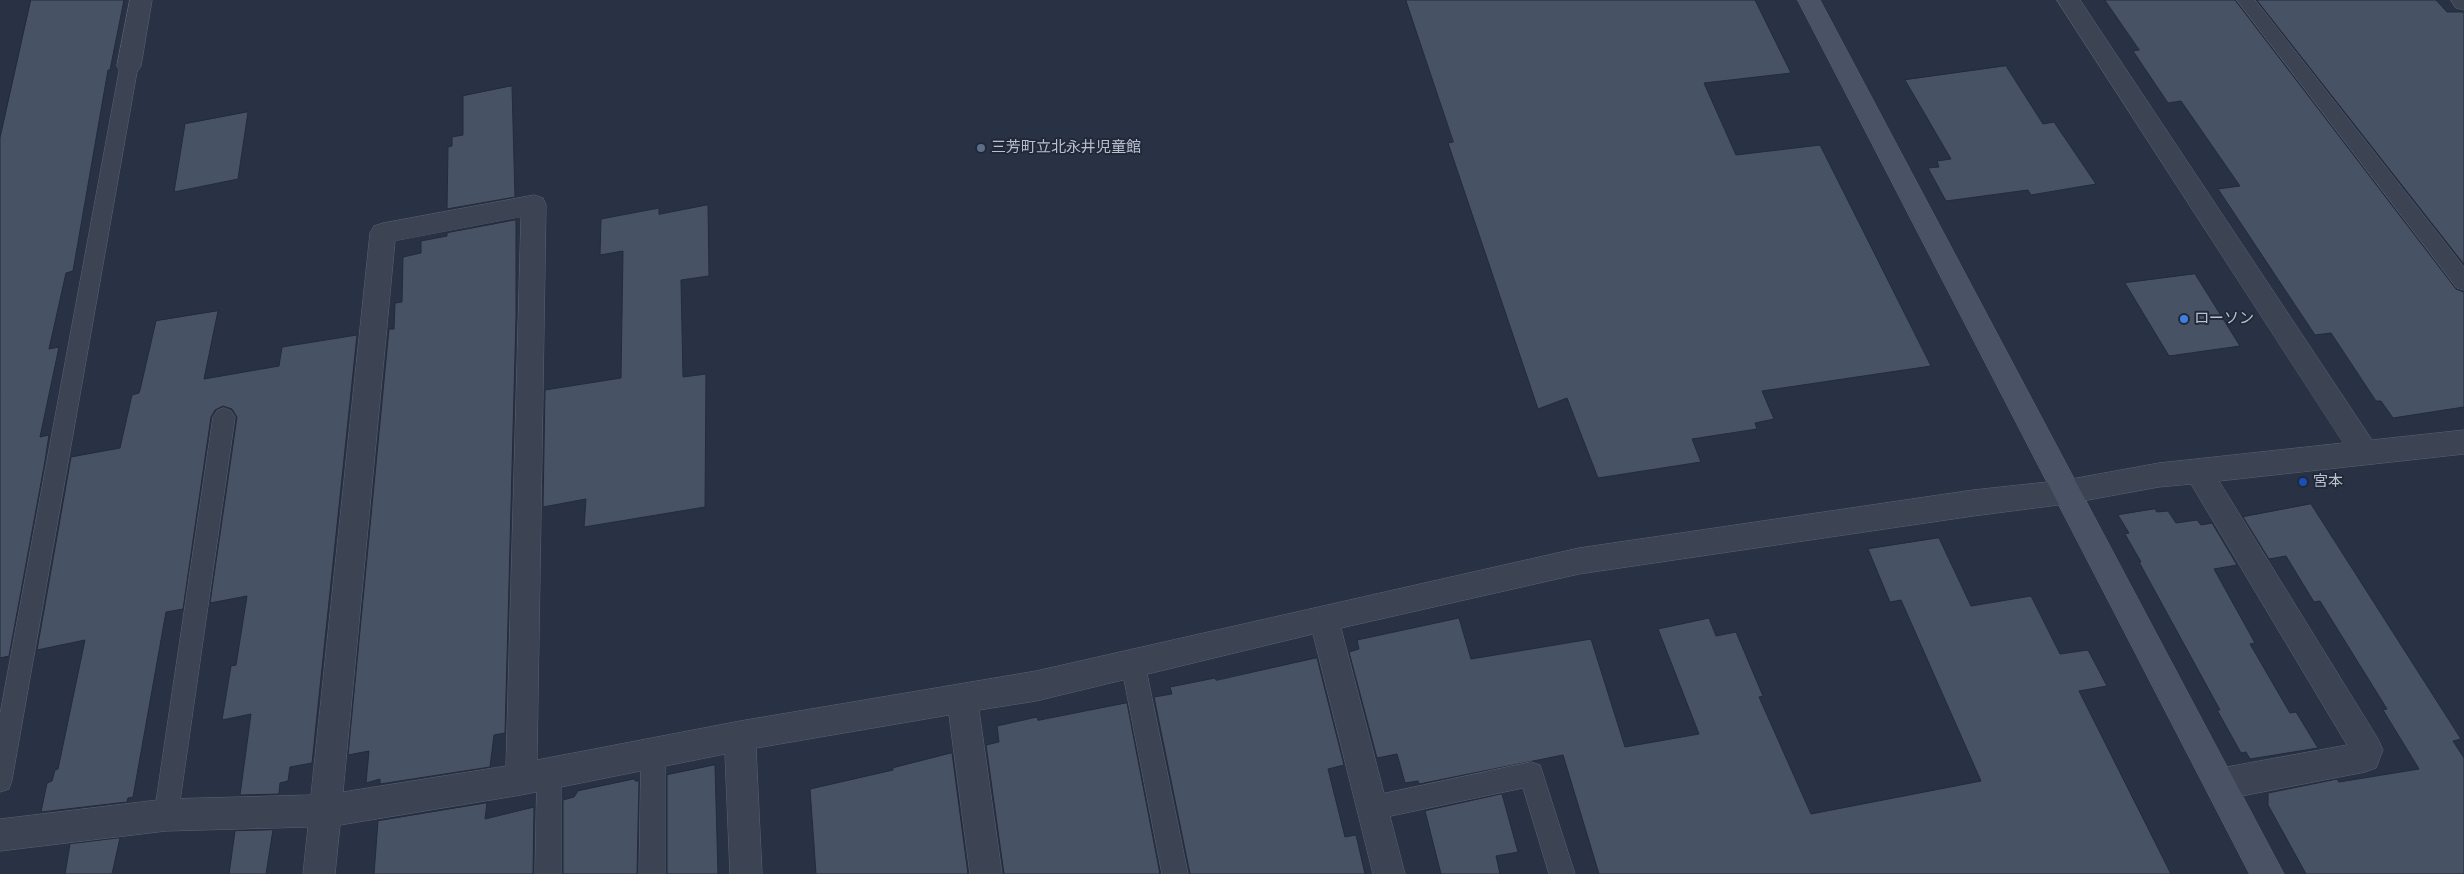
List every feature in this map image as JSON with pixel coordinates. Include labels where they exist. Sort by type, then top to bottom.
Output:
[{"type":"street","points":[[129,66],[141,0]]},
{"type":"street","points":[[1809,0],[2268,874]]},
{"type":"street","points":[[2068,0],[2365,453]]},
{"type":"street","points":[[319,874],[383,233],[534,205],[535,775]]},
{"type":"street","points":[[0,834],[166,816],[326,811],[653,754],[740,736],[1036,686],[1324,618],[1579,561],[1963,504],[2066,492],[2160,476],[2464,442]]},
{"type":"street","points":[[2198,471],[2367,750],[2365,757],[2221,784]]},
{"type":"street","points":[[1324,618],[1389,874]]},
{"type":"street","points":[[962,698],[986,874]]},
{"type":"street","points":[[740,736],[746,874]]},
{"type":"lane","points":[[2246,0],[2464,282]]},
{"type":"lane","points":[[0,780],[129,66]]},
{"type":"lane","points":[[166,816],[224,417]]},
{"type":"lane","points":[[1133,664],[1175,874]]},
{"type":"lane","points":[[652,874],[653,754]]},
{"type":"lane","points":[[1372,808],[1531,774],[1562,874]]},
{"type":"lane","points":[[535,775],[548,874]]},
{"type":"building","points":[[31,0],[124,0],[110,70],[108,70],[73,271],[66,273],[49,349],[59,347],[40,437],[49,435],[45,461],[9,656],[0,658],[0,138]]},
{"type":"building","points":[[1406,0],[1755,0],[1791,73],[1704,83],[1736,155],[1820,145],[1931,366],[1762,391],[1774,419],[1755,423],[1757,429],[1692,439],[1701,462],[1598,478],[1567,398],[1538,409],[1448,143],[1453,142]]},
{"type":"building","points":[[2105,0],[2235,0],[2456,289],[2464,292],[2464,407],[2393,418],[2381,401],[2376,401],[2331,333],[2315,335],[2218,189],[2240,186],[2181,101],[2168,103],[2133,51],[2139,50]]},
{"type":"building","points":[[2257,0],[2436,0],[2447,12],[2464,12],[2464,264]]},
{"type":"building","points":[[2006,66],[2043,124],[2054,122],[2096,184],[2031,195],[2028,190],[1946,201],[1928,168],[1939,167],[1937,161],[1951,159],[1905,80]]},
{"type":"building","points":[[512,86],[515,197],[447,209],[448,147],[452,146],[452,137],[463,135],[463,96]]},
{"type":"building","points":[[248,112],[238,179],[174,192],[185,124]]},
{"type":"building","points":[[708,205],[709,276],[681,280],[683,377],[706,374],[705,507],[584,527],[586,499],[543,507],[545,390],[621,378],[623,251],[600,255],[601,219],[659,208],[659,214]]},
{"type":"building","points":[[516,220],[516,317],[505,733],[494,735],[490,767],[380,784],[380,779],[366,783],[369,751],[348,755],[389,329],[394,329],[395,303],[402,302],[403,257],[421,253],[421,241],[447,236],[447,233]]},
{"type":"building","points":[[2195,274],[2240,346],[2169,356],[2125,283]]},
{"type":"building","points":[[218,311],[204,379],[279,366],[282,347],[357,335],[312,763],[290,767],[288,781],[280,783],[279,794],[240,795],[251,714],[222,720],[231,666],[236,665],[247,596],[210,603],[237,417],[232,409],[223,406],[215,410],[211,417],[183,609],[166,612],[133,797],[128,798],[127,802],[41,812],[47,783],[52,781],[55,770],[58,769],[85,640],[37,650],[71,457],[120,448],[132,395],[139,393],[140,390],[156,321]]},
{"type":"building","points":[[2311,504],[2461,739],[2453,741],[2464,758],[2464,874],[2306,874],[2268,805],[2268,793],[2337,779],[2339,782],[2419,769],[2383,710],[2387,709],[2320,601],[2314,602],[2286,556],[2269,559],[2243,517]]},
{"type":"building","points":[[2155,509],[2157,512],[2168,511],[2176,523],[2197,520],[2201,525],[2212,523],[2237,565],[2214,569],[2255,643],[2250,644],[2290,713],[2296,712],[2318,748],[2250,759],[2246,752],[2241,753],[2217,710],[2220,710],[2139,562],[2141,562],[2125,534],[2129,533],[2118,515]]},
{"type":"building","points":[[1939,538],[1971,606],[2031,596],[2060,654],[2088,650],[2107,686],[2079,691],[2171,874],[1599,874],[1563,755],[1419,784],[1418,781],[1405,783],[1397,754],[1377,758],[1349,652],[1359,649],[1357,640],[1459,618],[1471,659],[1591,639],[1625,747],[1699,734],[1658,629],[1709,618],[1716,636],[1736,632],[1763,696],[1759,697],[1811,814],[1981,781],[1901,600],[1890,602],[1868,549]]},
{"type":"building","points":[[1317,658],[1344,765],[1328,769],[1345,837],[1356,835],[1365,874],[1190,874],[1154,697],[1172,694],[1170,687],[1215,678],[1216,680]]},
{"type":"building","points":[[1127,703],[1160,874],[1004,874],[986,745],[999,742],[997,726],[1037,717],[1038,720]]},
{"type":"building","points":[[952,753],[968,874],[816,874],[810,789],[893,770],[893,768]]},
{"type":"building","points":[[715,765],[718,874],[667,874],[667,775]]},
{"type":"building","points":[[635,779],[635,781],[639,781],[637,874],[563,874],[563,800],[574,797],[578,791]]},
{"type":"building","points":[[1502,794],[1518,852],[1496,856],[1500,874],[1441,874],[1425,811]]},
{"type":"building","points":[[487,803],[485,819],[534,807],[533,874],[374,874],[378,821]]},
{"type":"building","points":[[273,830],[266,874],[229,874],[235,831]]},
{"type":"building","points":[[120,838],[112,874],[65,874],[70,844]]},
{"type":"place","name":"三芳町立北永井児童館","points":[[981,148]]},
{"type":"place","name":"ローソン","points":[[2184,319]]},
{"type":"place","name":"宮本","points":[[2303,482]]}]
